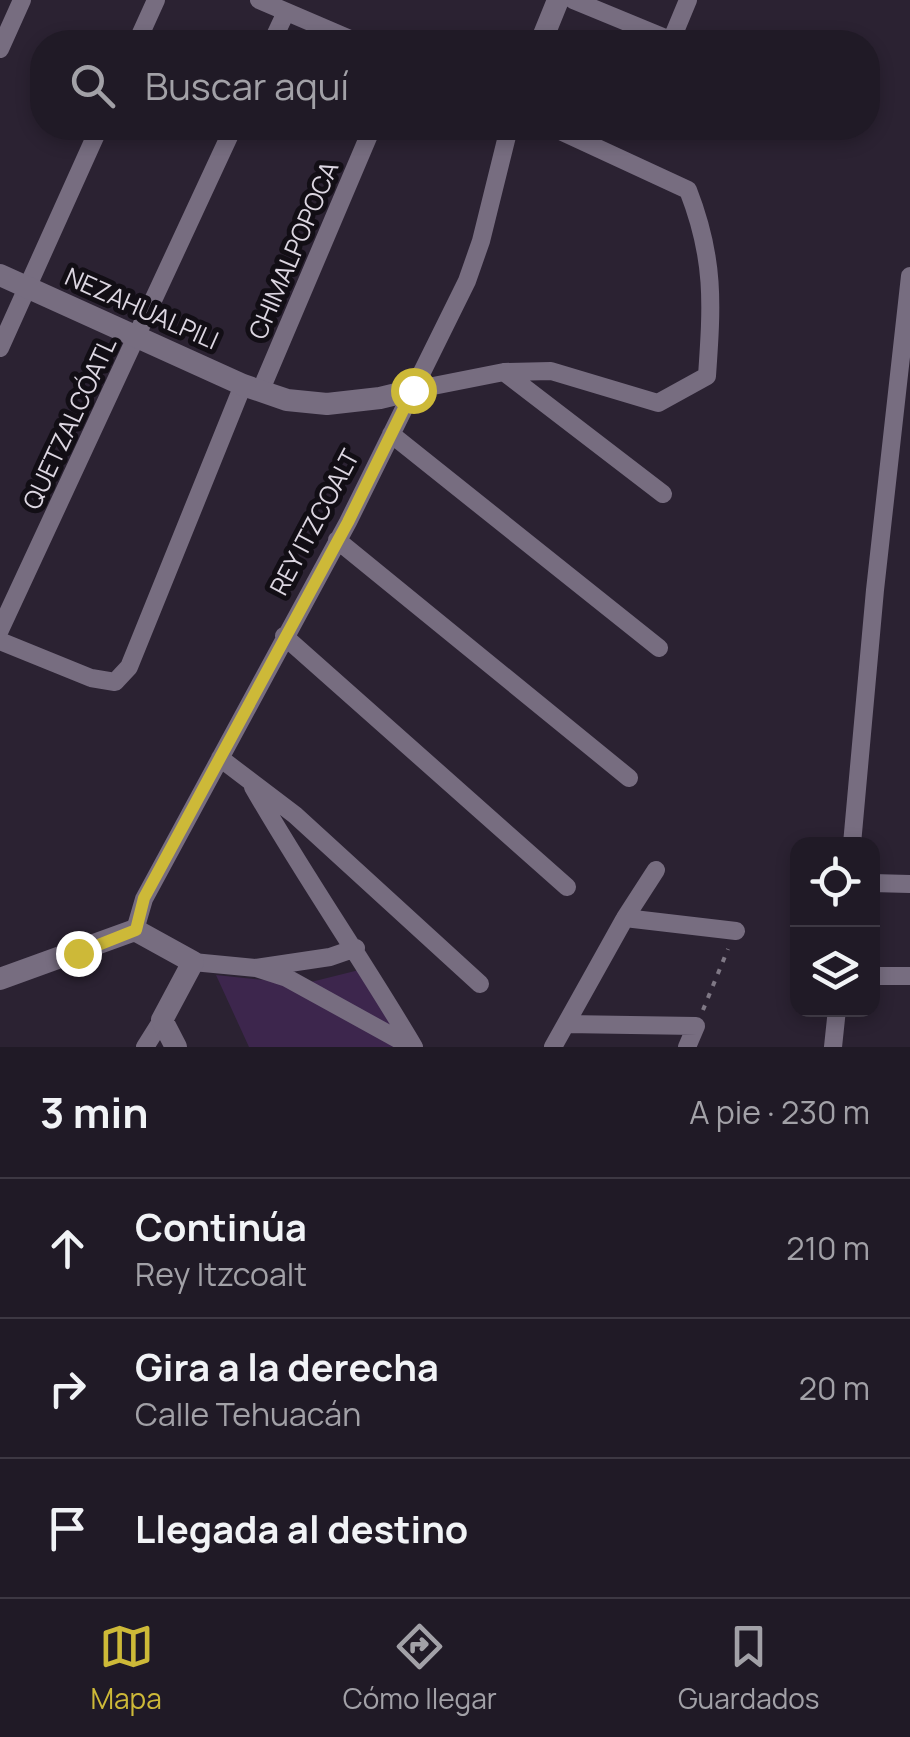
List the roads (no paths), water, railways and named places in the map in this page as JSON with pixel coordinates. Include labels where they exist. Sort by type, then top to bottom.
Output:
[{"type":"street","points":[[0,49],[22,0]]},
{"type":"street","points":[[142,30],[156,0]]},
{"type":"street","points":[[259,0],[329,30]]},
{"type":"street","points":[[546,30],[558,0]]},
{"type":"street","points":[[573,0],[644,30]]},
{"type":"street","points":[[677,30],[688,0]]},
{"type":"street","points":[[278,30],[286,12]]},
{"type":"street","points":[[0,348],[94,140]]},
{"type":"street","name":"QUETZALCÓATL","points":[[0,630],[227,140]]},
{"type":"street","name":"CHIMALPOPOCA","points":[[0,641],[90,678],[115,682],[129,667],[366,140]]},
{"type":"street","name":"REY ITZCOALT","points":[[136,930],[144,898],[337,540],[467,281],[506,140]]},
{"type":"street","points":[[413,390],[504,372],[551,372],[658,403],[707,376],[713,293],[704,230],[688,190],[580,140]]},
{"type":"street","name":"NEZAHUALPILI","points":[[0,275],[23,298],[138,335],[252,389],[288,400],[327,404],[413,390]]},
{"type":"street","points":[[853,837],[901,450],[910,276]]},
{"type":"street","points":[[0,298],[23,298]]},
{"type":"street","points":[[504,372],[663,494]]},
{"type":"street","points":[[391,434],[659,648]]},
{"type":"street","points":[[337,540],[628,778]]},
{"type":"street","points":[[284,636],[567,887]]},
{"type":"street","points":[[220,758],[295,815],[480,984]]},
{"type":"street","points":[[250,783],[290,852],[356,948],[413,1047]]},
{"type":"street","points":[[553,1047],[624,918],[656,870]]},
{"type":"street","points":[[880,883],[910,884]]},
{"type":"street","points":[[624,918],[736,931]]},
{"type":"street","points":[[0,979],[136,930],[193,962],[256,968],[286,978],[413,1047]]},
{"type":"street","points":[[256,968],[330,957],[356,948]]},
{"type":"street","points":[[145,1047],[193,962]]},
{"type":"street","points":[[880,976],[910,976]]},
{"type":"street","points":[[833,1047],[835,1017]]},
{"type":"street","points":[[162,1020],[176,1047]]},
{"type":"street","points":[[566,1024],[696,1026],[687,1047]]}]
